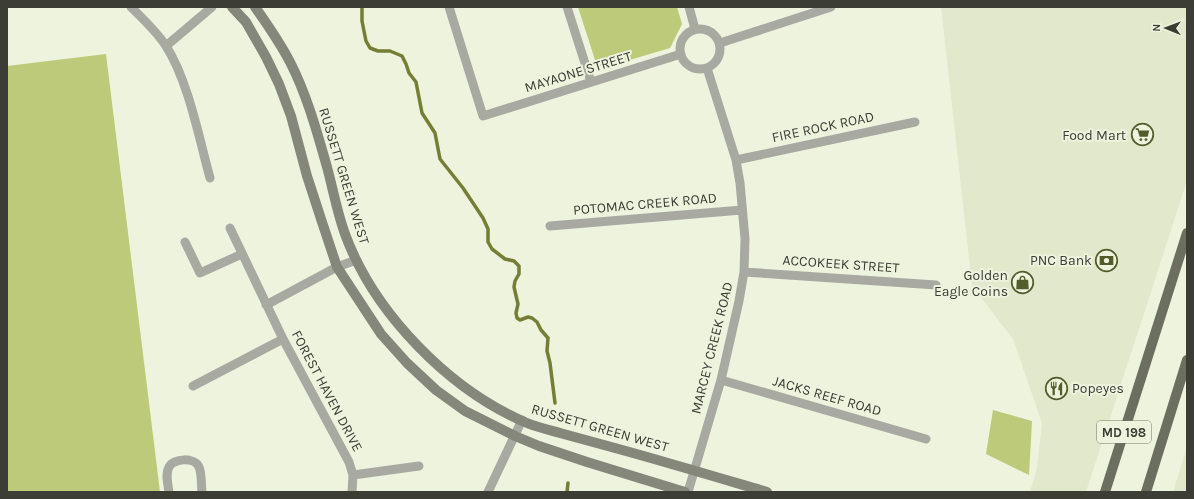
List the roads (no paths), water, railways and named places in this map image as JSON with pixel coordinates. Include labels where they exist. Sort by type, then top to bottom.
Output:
[{"type":"main road","name":"MD 198","points":[[1106,492],[1187,233]]},
{"type":"main road","name":"MD 198","points":[[1146,492],[1187,360]]},
{"type":"street","points":[[131,7],[166,46],[178,70],[188,97],[210,178]]},
{"type":"street","points":[[166,46],[212,7]]},
{"type":"street","points":[[232,7],[246,22],[266,56],[279,84],[291,116],[307,176],[338,267],[381,334],[407,363],[436,390],[465,411],[515,436],[546,449],[686,492]]},
{"type":"street","name":"RUSSETT GREEN WEST","points":[[254,7],[265,21],[290,62],[306,100],[344,233],[356,260],[372,289],[396,321],[438,365],[466,388],[497,408],[534,426],[694,470],[767,492]]},
{"type":"street","name":"MAYAONE STREET","points":[[449,7],[483,116],[681,54]]},
{"type":"street","points":[[567,7],[591,82]]},
{"type":"street","points":[[689,7],[696,29]]},
{"type":"street","points":[[720,43],[830,7]]},
{"type":"street","points":[[696,29],[708,29],[718,37],[720,43],[720,55],[708,68],[694,68],[688,65],[681,54],[680,47],[682,41],[690,31],[696,29]]},
{"type":"street","name":"MARCEY CREEK ROAD","points":[[686,492],[721,380],[744,272],[745,239],[736,160],[708,68]]},
{"type":"street","name":"FIRE ROCK ROAD","points":[[736,160],[915,122]]},
{"type":"street","name":"POTOMAC CREEK ROAD","points":[[550,226],[742,210]]},
{"type":"street","name":"FOREST HAVEN DRIVE","points":[[230,228],[283,339],[350,462],[354,475],[352,492]]},
{"type":"street","points":[[185,242],[200,274],[242,254]]},
{"type":"street","points":[[266,305],[338,267],[356,260]]},
{"type":"street","name":"ACCOKEEK STREET","points":[[744,272],[936,285]]},
{"type":"street","points":[[193,386],[283,339]]},
{"type":"street","name":"JACKS REEF ROAD","points":[[721,380],[926,439]]},
{"type":"street","points":[[488,492],[522,420]]},
{"type":"street","points":[[169,492],[167,475],[168,468],[176,461],[189,460],[196,462],[199,467],[202,492]]},
{"type":"street","points":[[354,475],[419,466]]},
{"type":"waterway","points":[[362,7],[362,21],[366,41],[370,48],[378,51],[390,51],[402,56],[409,73],[416,82],[422,113],[435,133],[440,159],[463,188],[483,218],[488,229],[488,242],[492,249],[505,259],[514,261],[519,266],[519,274],[515,281],[514,287],[518,304],[516,313],[517,318],[520,320],[528,317],[532,318],[537,322],[541,330],[548,338],[547,351],[555,403]]},
{"type":"waterway","points":[[567,492],[568,483]]},
{"type":"place","name":"Food Mart","points":[[1142,135]]},
{"type":"place","name":"PNC Bank","points":[[1107,260]]},
{"type":"place","name":"Golden Eagle Coins","points":[[1023,283]]},
{"type":"place","name":"Popeyes","points":[[1056,388]]}]
